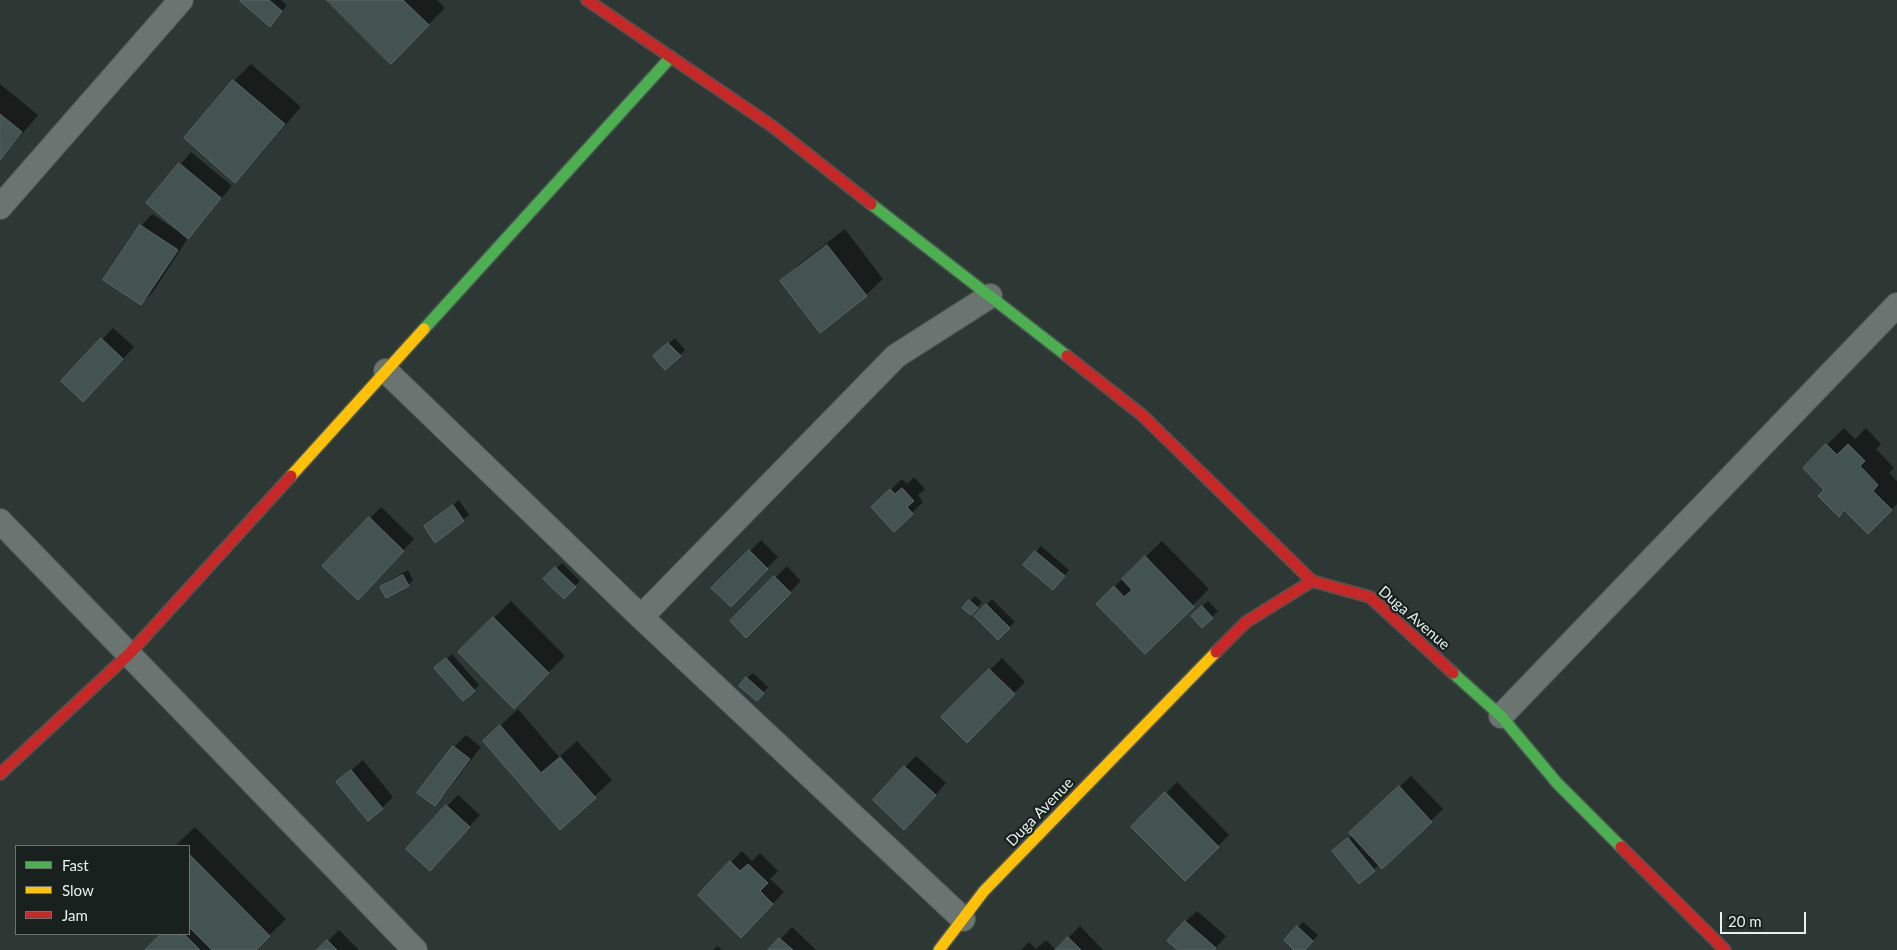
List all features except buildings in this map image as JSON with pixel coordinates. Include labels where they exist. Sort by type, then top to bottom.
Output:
[{"type":"street","points":[[0,207],[181,0]]},
{"type":"street","points":[[588,0],[772,126],[1142,415],[1312,581]]},
{"type":"street","points":[[0,774],[129,654],[671,57]]},
{"type":"street","points":[[641,617],[896,356],[990,296]]},
{"type":"street","points":[[1501,716],[1897,305]]},
{"type":"street","points":[[386,371],[641,617],[962,919]]},
{"type":"street","points":[[0,521],[129,654],[403,946]]},
{"type":"street","name":"Duga Avenue","points":[[939,950],[984,891],[1246,622],[1312,581],[1370,597],[1501,716],[1557,782],[1725,950]]},
{"type":"traffic: fast","points":[[424,329],[671,57]]},
{"type":"traffic: fast","points":[[871,204],[1067,356]]},
{"type":"traffic: fast","points":[[1453,673],[1501,716],[1557,783],[1621,847]]},
{"type":"traffic: slow","points":[[291,476],[424,329]]},
{"type":"traffic: slow","points":[[939,950],[984,891],[1216,652]]},
{"type":"traffic: jam","points":[[587,0],[772,126],[871,204]]},
{"type":"traffic: jam","points":[[1067,356],[1142,415],[1312,581]]},
{"type":"traffic: jam","points":[[0,774],[129,654],[291,476]]},
{"type":"traffic: jam","points":[[1216,652],[1246,622],[1312,581],[1370,597],[1453,673]]},
{"type":"traffic: jam","points":[[1621,847],[1725,950]]}]
